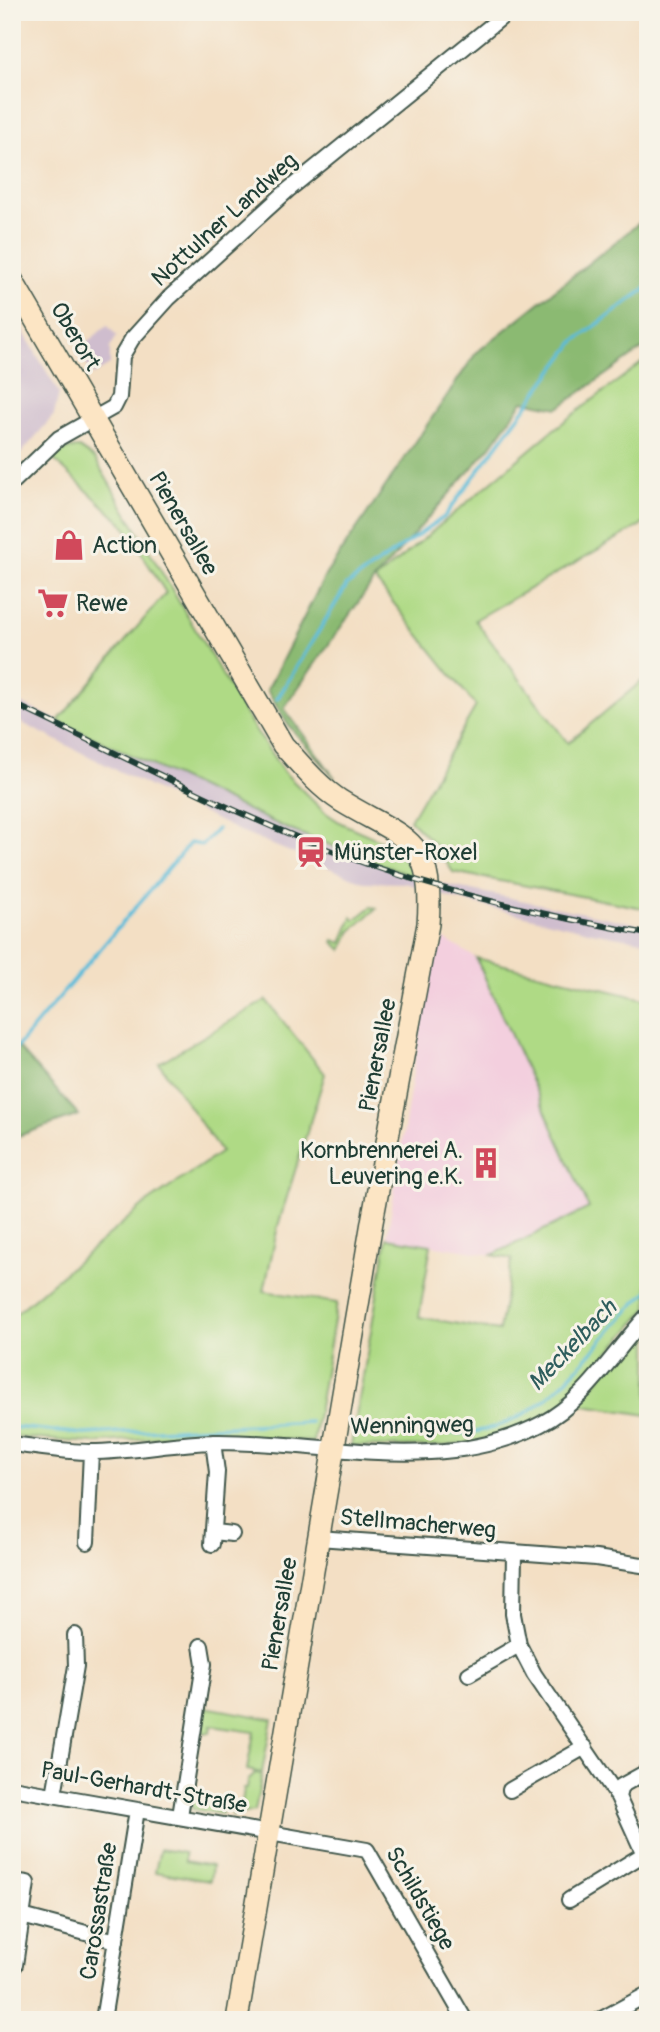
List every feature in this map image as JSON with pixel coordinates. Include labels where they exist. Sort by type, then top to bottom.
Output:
[{"type":"main road","name":"Oberort","points":[[12,280],[95,419]]},
{"type":"main road","name":"Pienersallee","points":[[95,419],[283,745],[328,792],[411,843],[427,871],[430,885],[428,924],[372,1222],[237,2020]]},
{"type":"street","name":"Nottulner Landweg","points":[[12,483],[59,438],[114,407],[119,397],[120,362],[125,349],[169,298],[298,182],[508,12]]},
{"type":"street","name":"Wenningweg","points":[[12,1444],[91,1452],[213,1443],[457,1452],[503,1442],[571,1405],[648,1315]]},
{"type":"street","points":[[213,1443],[217,1472],[213,1538],[232,1534]]},
{"type":"street","points":[[87,1542],[91,1452]]},
{"type":"street","name":"Stellmacherweg","points":[[318,1538],[596,1558],[648,1566]]},
{"type":"street","name":"Stellmacherweg","points":[[514,1554],[513,1614],[519,1645],[534,1674],[618,1797],[646,1858]]},
{"type":"street","points":[[54,1795],[76,1666],[75,1635]]},
{"type":"street","points":[[469,1674],[519,1645]]},
{"type":"street","points":[[180,1816],[204,1664],[201,1646]]},
{"type":"street","points":[[510,1790],[585,1747]]},
{"type":"street","points":[[618,1797],[621,1786],[648,1771]]},
{"type":"street","name":"Paul-Gerhardt-Straße","points":[[12,1788],[269,1831]]},
{"type":"street","name":"Carossastraße","points":[[103,2020],[137,1810]]},
{"type":"street","name":"Schildstiege","points":[[269,1831],[367,1850],[466,2020]]},
{"type":"street","points":[[569,1900],[646,1858]]},
{"type":"street","points":[[12,1881],[27,1883],[15,1965]]},
{"type":"street","points":[[22,1916],[116,1941]]},
{"type":"street","points":[[600,2020],[648,1994]]},
{"type":"shaded area","points":[[12,312],[59,393],[54,415],[12,464]]},
{"type":"shaded area","points":[[107,325],[117,336],[110,348],[110,365],[93,375],[78,351]]},
{"type":"shaded area","points":[[12,699],[327,846],[422,880],[648,926],[648,942],[592,932],[451,898],[406,883],[364,882],[243,833],[12,718]]},
{"type":"shaded area","points":[[434,940],[446,940],[476,958],[590,1208],[492,1255],[387,1238]]},
{"type":"green space","points":[[648,216],[648,345],[558,408],[523,401],[491,446],[374,580],[284,708],[335,778],[288,725],[267,690],[326,574],[476,353]]},
{"type":"green space","points":[[648,358],[648,521],[475,620],[568,743],[648,676],[648,909],[453,872],[435,845],[410,820],[476,706],[375,580],[553,430]]},
{"type":"green space","points":[[79,448],[95,459],[247,717],[283,771],[323,811],[341,823],[382,841],[409,866],[417,864],[422,880],[288,829],[58,721],[166,593],[124,525],[52,458],[67,449]]},
{"type":"green space","points":[[371,907],[377,908],[351,931],[342,950],[334,940],[342,943],[352,917],[355,920]]},
{"type":"green space","points":[[476,958],[648,1000],[648,1308],[565,1402],[540,1419],[514,1431],[462,1444],[351,1446],[387,1238],[431,1245],[419,1317],[499,1331],[512,1259],[492,1255],[589,1208]]},
{"type":"green space","points":[[266,1000],[325,1074],[278,1226],[264,1291],[337,1303],[313,1442],[213,1433],[92,1443],[12,1437],[12,1317],[144,1205],[221,1152],[159,1063]]},
{"type":"green space","points":[[16,1045],[79,1115],[12,1138],[12,1049]]},
{"type":"green space","points":[[648,1320],[648,1415],[578,1404]]},
{"type":"green space","points":[[205,1707],[272,1719],[262,1773],[247,1770],[254,1732],[211,1726],[210,1733],[200,1732]]},
{"type":"green space","points":[[255,1773],[262,1774],[255,1811],[232,1816],[233,1808],[241,1809],[244,1789],[247,1789],[248,1780]]},
{"type":"green space","points":[[190,1793],[200,1794],[199,1803],[223,1807],[222,1814],[192,1809]]},
{"type":"green space","points":[[160,1849],[185,1853],[185,1861],[212,1866],[210,1881],[155,1872]]},
{"type":"waterway","points":[[277,699],[347,585],[444,517],[575,341],[648,287]]},
{"type":"waterway","points":[[12,1053],[190,843],[202,845],[217,829]]},
{"type":"waterway","name":"Meckelbach","points":[[352,1425],[461,1433],[502,1425],[527,1412],[550,1395],[648,1291]]},
{"type":"waterway","name":"Meckelbach","points":[[12,1427],[84,1434],[310,1422]]},
{"type":"railway","points":[[12,703],[260,822],[345,856],[419,881],[495,902],[648,934]]},
{"type":"place","name":"Action","points":[[69,545]]},
{"type":"place","name":"Rewe","points":[[53,603]]},
{"type":"place","name":"Münster-Roxel","points":[[311,852]]},
{"type":"place","name":"Kornbrennerei A. Leuvering e.K.","points":[[486,1163]]}]
